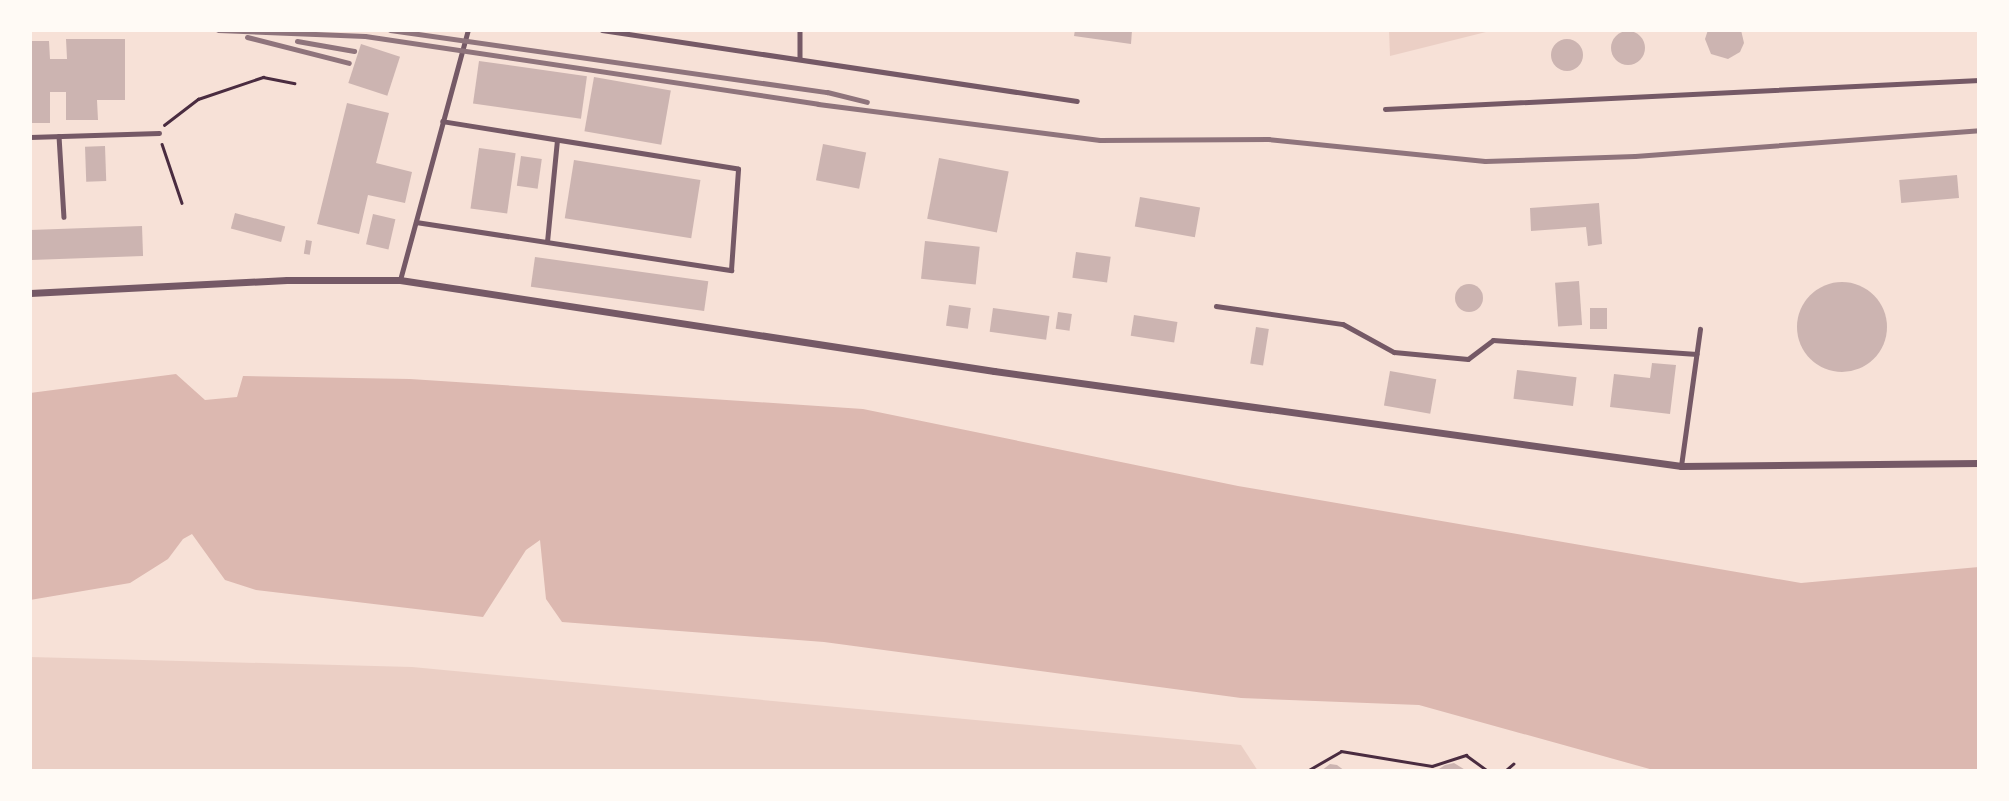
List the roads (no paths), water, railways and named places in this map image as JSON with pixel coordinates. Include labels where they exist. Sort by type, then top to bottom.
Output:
[{"type":"street","points":[[30,293],[288,280],[400,280],[1022,375],[1681,466],[1979,463]]},
{"type":"lane","points":[[400,280],[468,30]]},
{"type":"lane","points":[[602,30],[1076,101]]},
{"type":"lane","points":[[800,30],[800,58]]},
{"type":"lane","points":[[1385,109],[1979,80]]},
{"type":"lane","points":[[416,222],[732,270],[738,170],[443,122]]},
{"type":"lane","points":[[30,137],[159,133]]},
{"type":"lane","points":[[59,136],[64,217]]},
{"type":"lane","points":[[547,242],[557,140]]},
{"type":"lane","points":[[1216,306],[1343,324],[1394,352],[1468,359],[1493,340],[1697,354]]},
{"type":"lane","points":[[1681,466],[1700,329]]},
{"type":"railway","points":[[218,30],[365,36],[818,104],[1100,140],[1268,139],[1485,161],[1635,156],[1979,130]]},
{"type":"railway","points":[[390,30],[827,92],[867,102]]},
{"type":"railway","points":[[247,37],[349,63]]},
{"type":"railway","points":[[297,41],[354,51]]}]
